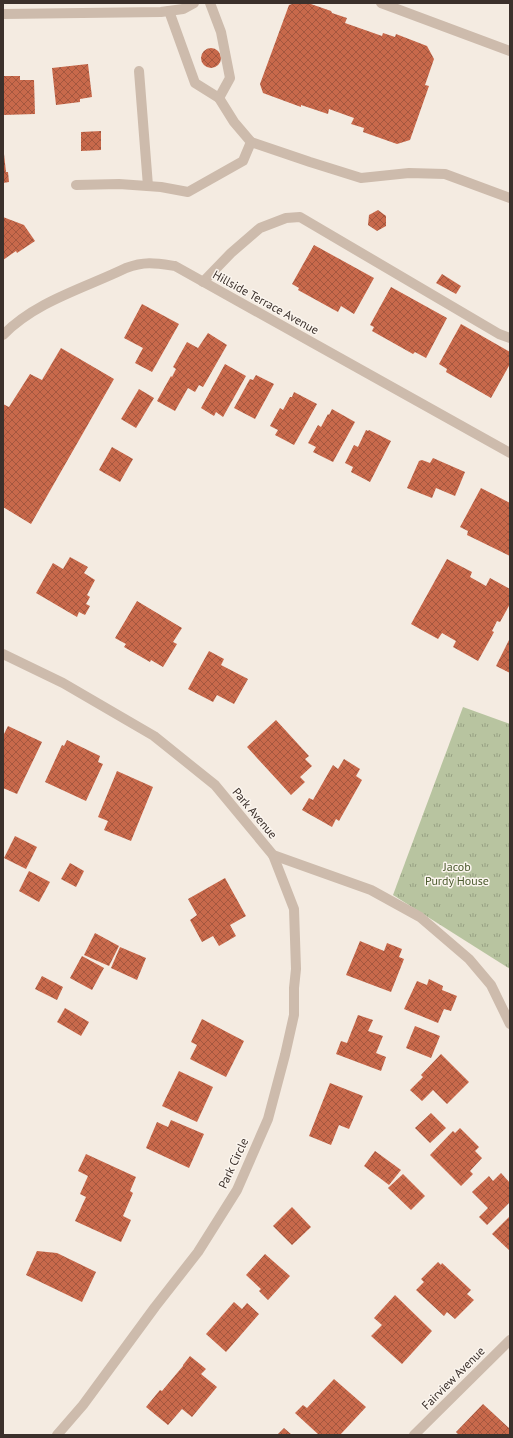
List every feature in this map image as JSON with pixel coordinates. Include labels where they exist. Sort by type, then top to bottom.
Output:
[{"type":"street","points":[[3,14],[169,11],[183,9],[194,3]]},
{"type":"street","points":[[210,3],[221,32],[230,78],[219,98]]},
{"type":"street","points":[[380,3],[510,51]]},
{"type":"street","points":[[169,11],[195,83],[219,98],[234,122],[251,142],[361,178],[409,174],[445,174],[510,198]]},
{"type":"street","points":[[140,71],[148,186]]},
{"type":"street","points":[[76,185],[119,184],[148,186],[188,192],[243,160],[251,142]]},
{"type":"street","points":[[203,282],[231,253],[260,228],[286,218],[300,217],[499,334],[510,338]]},
{"type":"street","name":"Hillside Terrace Avenue","points":[[3,335],[11,327],[43,306],[139,263],[174,266],[510,453]]},
{"type":"street","name":"Park Avenue","points":[[3,654],[63,683],[160,740],[215,785],[273,855],[371,890],[420,917],[469,959],[491,986],[506,1010],[510,1024]]},
{"type":"street","name":"Park Circle","points":[[57,1435],[83,1405],[155,1307],[198,1252],[237,1190],[268,1119],[294,1015],[296,969],[294,909],[273,855]]},
{"type":"street","name":"Fairview Avenue","points":[[414,1435],[510,1340]]},
{"type":"green space","name":"Jacob Purdy House","points":[[463,707],[510,724],[510,969],[393,895]]},
{"type":"building","points":[[295,3],[308,3],[331,11],[332,13],[347,18],[345,23],[382,36],[383,33],[395,37],[396,34],[427,46],[434,59],[425,85],[429,86],[410,140],[397,144],[363,132],[364,128],[351,124],[354,118],[329,109],[328,114],[301,105],[301,107],[263,93],[260,84],[289,5]]},
{"type":"building","points":[[211,48],[218,51],[221,58],[218,65],[211,68],[204,65],[201,58],[204,51]]},
{"type":"building","points":[[88,64],[92,97],[80,99],[80,102],[56,105],[52,68]]},
{"type":"building","points":[[3,76],[20,76],[20,80],[34,80],[35,114],[3,115]]},
{"type":"building","points":[[101,131],[101,150],[81,151],[81,132]]},
{"type":"building","points":[[3,154],[9,182],[3,183]]},
{"type":"building","points":[[378,210],[386,216],[386,226],[377,231],[368,225],[369,215]]},
{"type":"building","points":[[3,217],[24,225],[35,241],[3,260]]},
{"type":"building","points":[[314,245],[374,278],[354,314],[341,306],[338,312],[298,290],[299,288],[292,284]]},
{"type":"building","points":[[442,274],[461,286],[456,294],[436,283]]},
{"type":"building","points":[[391,287],[447,318],[426,358],[415,352],[413,354],[372,331],[374,327],[370,325]]},
{"type":"building","points":[[142,304],[179,324],[152,372],[135,363],[143,348],[124,338]]},
{"type":"building","points":[[461,324],[510,352],[510,364],[491,398],[446,372],[447,369],[439,364]]},
{"type":"building","points":[[208,333],[227,345],[203,387],[199,385],[195,392],[188,388],[175,411],[157,401],[171,376],[172,377],[176,369],[173,367],[187,342],[198,348]]},
{"type":"building","points":[[61,348],[114,379],[31,524],[3,507],[3,404],[9,407],[30,374],[42,380]]},
{"type":"building","points":[[225,364],[246,376],[223,417],[216,412],[214,416],[201,408]]},
{"type":"building","points":[[256,375],[274,384],[255,419],[234,408],[250,379],[253,380]]},
{"type":"building","points":[[139,389],[154,398],[136,428],[121,419]]},
{"type":"building","points":[[294,392],[317,404],[294,445],[275,435],[278,430],[270,426],[280,408],[283,410]]},
{"type":"building","points":[[332,409],[355,422],[333,462],[313,452],[316,447],[308,443],[318,425],[321,427]]},
{"type":"building","points":[[366,430],[369,430],[391,441],[370,482],[351,472],[353,467],[345,463],[354,445],[358,447]]},
{"type":"building","points":[[112,447],[133,459],[120,482],[99,470]]},
{"type":"building","points":[[433,458],[465,472],[455,496],[436,488],[432,498],[407,488],[419,461],[422,460],[430,463]]},
{"type":"building","points":[[481,488],[510,503],[510,556],[467,535],[468,531],[460,527]]},
{"type":"building","points":[[70,557],[88,567],[84,573],[95,580],[87,595],[90,597],[86,604],[90,606],[85,615],[79,612],[77,617],[36,593],[53,563],[63,569]]},
{"type":"building","points":[[447,559],[472,572],[470,577],[486,586],[490,578],[510,589],[510,604],[500,622],[497,621],[492,631],[494,632],[478,661],[453,647],[456,641],[442,633],[438,639],[411,624]]},
{"type":"building","points":[[137,601],[182,628],[173,642],[177,644],[163,667],[151,660],[150,662],[124,647],[126,644],[115,638]]},
{"type":"building","points":[[510,638],[510,673],[496,666]]},
{"type":"building","points":[[209,651],[224,659],[221,665],[248,679],[234,704],[217,695],[213,702],[188,689]]},
{"type":"building","points":[[276,720],[309,756],[305,759],[312,766],[300,777],[305,782],[291,795],[247,747]]},
{"type":"building","points":[[8,726],[42,742],[17,794],[3,788],[3,736]]},
{"type":"building","points":[[67,740],[100,756],[98,762],[103,764],[86,801],[45,782],[62,745],[64,746]]},
{"type":"building","points":[[344,759],[360,769],[356,776],[362,780],[339,821],[336,819],[332,827],[302,810],[309,798],[313,800],[333,765],[338,769]]},
{"type":"building","points":[[117,771],[153,787],[131,841],[104,830],[108,821],[98,817]]},
{"type":"building","points":[[15,836],[37,847],[26,869],[4,858]]},
{"type":"building","points":[[70,863],[84,871],[76,887],[61,879]]},
{"type":"building","points":[[29,871],[50,882],[39,902],[19,891]]},
{"type":"building","points":[[225,878],[246,916],[230,925],[236,936],[219,946],[213,936],[202,942],[190,920],[197,915],[188,899]]},
{"type":"building","points":[[95,933],[119,946],[109,966],[84,955]]},
{"type":"building","points":[[360,941],[384,951],[387,943],[402,949],[399,957],[404,959],[391,992],[346,975]]},
{"type":"building","points":[[120,947],[146,958],[137,980],[111,968]]},
{"type":"building","points":[[82,956],[104,968],[92,990],[70,978]]},
{"type":"building","points":[[42,976],[63,987],[57,1000],[35,989]]},
{"type":"building","points":[[429,979],[443,986],[442,990],[457,996],[451,1011],[444,1009],[438,1023],[404,1009],[417,981],[427,985]]},
{"type":"building","points":[[65,1008],[89,1022],[81,1036],[57,1022]]},
{"type":"building","points":[[358,1015],[373,1020],[368,1031],[383,1036],[376,1053],[386,1057],[381,1071],[336,1054],[341,1041],[347,1043]]},
{"type":"building","points":[[202,1019],[244,1041],[226,1077],[190,1059],[197,1045],[191,1042]]},
{"type":"building","points":[[415,1026],[440,1036],[431,1058],[406,1048]]},
{"type":"building","points":[[441,1054],[469,1082],[447,1104],[433,1090],[422,1101],[410,1090],[423,1077],[421,1075]]},
{"type":"building","points":[[179,1071],[213,1087],[197,1122],[162,1106]]},
{"type":"building","points":[[330,1083],[363,1096],[349,1129],[339,1125],[331,1145],[309,1136]]},
{"type":"building","points":[[431,1113],[446,1128],[430,1143],[415,1128]]},
{"type":"building","points":[[171,1120],[204,1134],[189,1168],[146,1148],[157,1122],[168,1127]]},
{"type":"building","points":[[460,1128],[479,1147],[475,1151],[482,1158],[470,1171],[473,1174],[461,1186],[430,1155],[453,1131],[455,1133]]},
{"type":"building","points":[[375,1151],[401,1170],[389,1185],[364,1166]]},
{"type":"building","points":[[86,1154],[136,1177],[130,1191],[133,1193],[123,1216],[131,1220],[121,1242],[75,1221],[86,1197],[80,1194],[88,1176],[78,1171]]},
{"type":"building","points":[[501,1173],[510,1183],[510,1202],[487,1225],[479,1217],[488,1208],[472,1192],[489,1176],[493,1181]]},
{"type":"building","points":[[403,1174],[425,1196],[411,1210],[388,1188]]},
{"type":"building","points":[[292,1207],[311,1227],[292,1245],[273,1226]]},
{"type":"building","points":[[510,1216],[510,1251],[492,1234]]},
{"type":"building","points":[[37,1251],[57,1253],[96,1272],[82,1302],[26,1275]]},
{"type":"building","points":[[265,1254],[290,1276],[268,1300],[259,1291],[261,1289],[246,1275]]},
{"type":"building","points":[[438,1262],[441,1265],[442,1263],[471,1290],[467,1294],[474,1300],[455,1319],[447,1312],[444,1316],[416,1290],[424,1282],[421,1279]]},
{"type":"building","points":[[395,1295],[432,1331],[402,1364],[371,1336],[382,1325],[374,1318]]},
{"type":"building","points":[[234,1302],[242,1309],[247,1303],[259,1314],[226,1352],[206,1334]]},
{"type":"building","points":[[190,1356],[206,1369],[201,1374],[217,1387],[192,1417],[182,1409],[168,1425],[146,1407],[160,1390],[162,1391]]},
{"type":"building","points":[[334,1379],[366,1407],[340,1435],[319,1435],[295,1413],[303,1405],[307,1408]]},
{"type":"building","points":[[483,1404],[510,1429],[510,1433],[508,1435],[459,1435],[456,1432]]},
{"type":"building","points":[[284,1428],[292,1435],[277,1435]]}]
